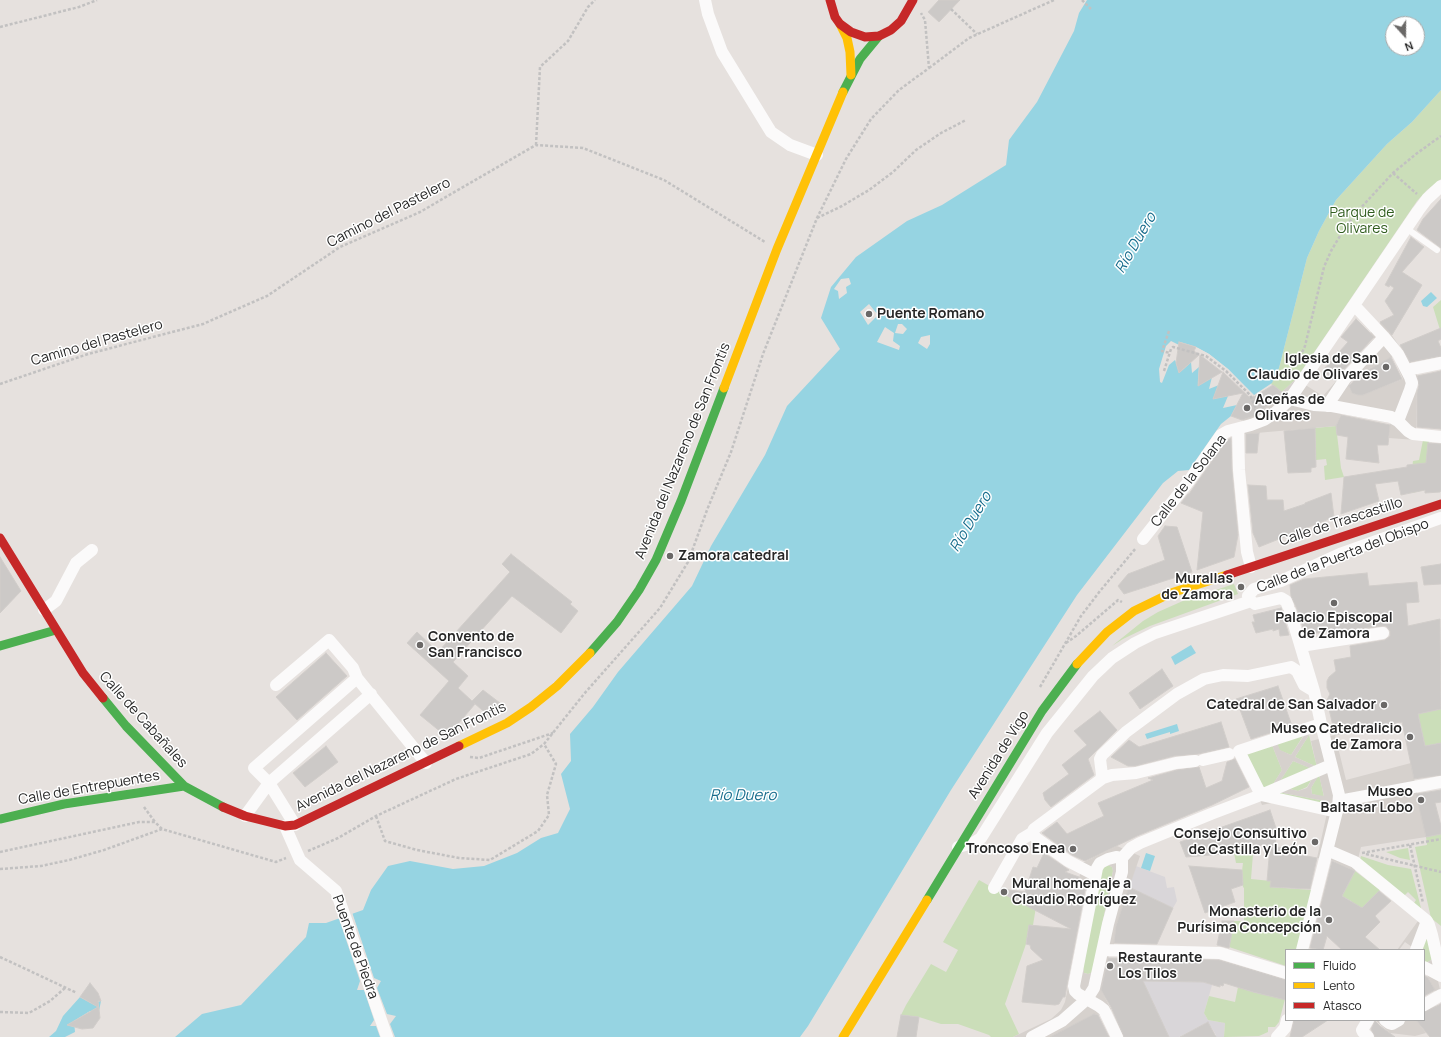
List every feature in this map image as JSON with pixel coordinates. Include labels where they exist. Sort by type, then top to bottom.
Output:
[{"type":"main road","name":"Avenida del Nazareno de San Frontis","points":[[830,0],[835,17],[847,38],[850,52],[851,75]]},
{"type":"main road","points":[[840,24],[858,35],[865,37],[879,36],[891,30],[901,21],[913,0]]},
{"type":"main road","name":"Avenida del Nazareno de San Frontis","points":[[290,825],[426,763],[507,723],[531,707],[557,686],[589,654],[617,622],[639,590],[656,560],[777,250],[851,75],[860,60],[879,36]]},
{"type":"main road","name":"Calle de Trascastillo","points":[[1251,567],[1441,504]]},
{"type":"main road","name":"Calle de Cabañales","points":[[0,538],[83,673],[126,726],[184,786],[228,810],[245,816],[290,825]]},
{"type":"main road","name":"Avenida de Vigo","points":[[843,1037],[1050,699],[1075,666],[1101,638],[1127,616],[1152,601],[1171,593],[1251,567]]},
{"type":"main road","points":[[0,646],[56,630]]},
{"type":"main road","name":"Calle de Entrepuentes","points":[[0,819],[64,804],[184,786]]},
{"type":"street","points":[[705,0],[708,14],[722,52],[771,132],[790,145],[817,155]]},
{"type":"street","name":"Calle de la Solana","points":[[1144,539],[1189,481],[1221,435],[1228,431],[1257,423],[1270,416],[1290,399],[1406,228],[1426,201],[1441,186]]},
{"type":"street","points":[[1354,305],[1398,354],[1411,379],[1411,385],[1398,420]]},
{"type":"street","points":[[1327,406],[1345,379],[1384,337]]},
{"type":"street","points":[[1407,370],[1441,363]]},
{"type":"street","points":[[1290,399],[1314,406],[1327,406],[1391,417],[1398,420],[1408,431],[1417,435],[1441,437]]},
{"type":"street","points":[[1238,429],[1240,485],[1247,552],[1251,567]]},
{"type":"street","name":"Calle de la Puerta del Obispo","points":[[1334,807],[1338,792],[1320,724],[1314,691],[1286,601],[1281,598],[1255,604],[1250,601],[1248,596],[1254,590],[1281,581],[1340,554],[1441,518]]},
{"type":"street","points":[[44,610],[56,601],[76,563],[92,550]]},
{"type":"street","points":[[958,847],[973,843],[981,838],[1047,733],[1093,676],[1112,658],[1135,643],[1155,633],[1250,601]]},
{"type":"street","points":[[1301,646],[1383,633]]},
{"type":"street","points":[[276,685],[329,640],[353,668],[357,678],[426,763]]},
{"type":"street","points":[[1101,779],[1100,759],[1102,755],[1126,732],[1167,702],[1204,679],[1223,675],[1248,676],[1292,667],[1297,671],[1304,686],[1314,691]]},
{"type":"street","points":[[315,742],[302,727],[357,678]]},
{"type":"street","points":[[245,816],[269,783],[371,694]]},
{"type":"street","points":[[994,888],[1022,839],[1032,833],[1034,829],[1101,779],[1112,775],[1136,773],[1176,762],[1199,761],[1235,752],[1320,724]]},
{"type":"street","name":"Puente de Piedra","points":[[302,727],[254,768],[269,783],[290,825],[291,839],[300,860],[336,891],[387,1037]]},
{"type":"street","points":[[1235,752],[1260,796]]},
{"type":"street","points":[[1117,1037],[1105,1012],[1099,1006],[1076,992],[1074,986],[1098,865],[1112,858],[1125,854],[1134,846],[1147,840],[1260,796],[1331,765]]},
{"type":"street","points":[[1260,796],[1334,807],[1441,782]]},
{"type":"street","points":[[1302,949],[1326,855],[1334,807]]},
{"type":"street","points":[[1032,833],[1036,838],[1068,861],[1095,875]]},
{"type":"street","points":[[1032,1037],[1064,1020],[1087,999],[1094,988],[1125,854]]},
{"type":"street","points":[[1326,855],[1358,857],[1427,921],[1432,935],[1441,976]]},
{"type":"street","points":[[1416,949],[1427,921]]},
{"type":"street","points":[[1103,950],[1220,953],[1285,973]]},
{"type":"street","points":[[1425,968],[1441,976]]},
{"type":"street","points":[[1425,1004],[1441,995]]},
{"type":"street","points":[[1278,1037],[1285,1028],[1287,1021]]},
{"type":"street","points":[[1367,1021],[1362,1030],[1368,1037]]},
{"type":"street","points":[[1386,1021],[1392,1024],[1397,1021]]},
{"type":"lane","points":[[1406,228],[1437,250]]},
{"type":"path","points":[[0,27],[79,7],[97,0]]},
{"type":"path","points":[[595,0],[588,7],[568,41],[540,67],[536,145],[583,148],[664,180],[777,250]]},
{"type":"path","points":[[303,853],[338,838],[376,816],[456,778],[531,754],[544,744],[584,694],[660,608],[688,562],[707,510],[731,452],[763,354],[817,218],[846,159],[871,119],[899,90],[969,38],[1054,0]]},
{"type":"path","points":[[1082,0],[1091,9]]},
{"type":"path","points":[[951,9],[977,34]]},
{"type":"path","points":[[921,13],[925,20],[929,68]]},
{"type":"path","points":[[817,218],[842,206],[869,190],[893,172],[916,150],[941,133],[966,120]]},
{"type":"path","points":[[1294,369],[1305,346],[1322,274],[1331,251],[1356,213],[1393,173],[1441,136]]},
{"type":"path","name":"Camino del Pastelero","points":[[0,384],[88,354],[202,324],[268,296],[340,247],[420,212],[536,145]]},
{"type":"path","points":[[1393,173],[1426,201]]},
{"type":"path","points":[[1169,331],[1162,352],[1170,353]]},
{"type":"path","points":[[1164,372],[1172,348],[1175,347],[1206,356],[1251,397],[1256,409],[1253,413]]},
{"type":"path","points":[[1064,644],[1073,640],[1106,610]]},
{"type":"path","points":[[470,757],[479,758],[553,733]]},
{"type":"path","points":[[376,816],[385,841],[417,850],[460,858],[490,860],[538,831],[549,816],[547,795],[556,764],[544,744]]},
{"type":"path","points":[[144,807],[162,829],[276,862],[289,857]]},
{"type":"path","points":[[0,852],[139,822],[155,822]]},
{"type":"path","points":[[0,869],[41,866],[69,860],[104,850],[162,829]]},
{"type":"path","points":[[1358,857],[1441,839]]},
{"type":"path","points":[[1410,845],[1427,921]]},
{"type":"path","points":[[1358,857],[1415,866],[1441,872]]},
{"type":"path","points":[[0,957],[77,993]]},
{"type":"path","points":[[0,1012],[29,1013],[50,1001],[65,988]]},
{"type":"shaded area","points":[[1382,321],[1417,372],[1416,440],[1389,438],[1390,423],[1341,414],[1336,426],[1245,434],[1243,420],[1260,412],[1296,379],[1323,396],[1374,338],[1370,333]],"holes":[[[1393,356],[1403,379],[1363,395],[1352,393],[1349,387],[1354,377]]]},
{"type":"shaded area","points":[[1306,725],[1309,735],[1295,757],[1317,767],[1311,741],[1335,735],[1346,780],[1411,763],[1426,837],[1361,847],[1355,871],[1331,860],[1317,858],[1327,813],[1276,802],[1262,805],[1238,748]],"holes":[[[1305,734],[1291,755],[1280,750],[1277,743]],[[1272,745],[1282,770],[1272,786],[1263,790],[1244,754]],[[1293,761],[1312,769],[1279,783]],[[1319,775],[1324,796],[1312,794],[1311,788]],[[1313,777],[1307,788],[1298,791],[1286,788]],[[1278,792],[1325,801],[1325,806],[1277,796]]]},
{"type":"shaded area","points":[[1117,846],[1140,856],[1116,926],[1114,945],[1108,958],[1101,990],[1111,1009],[1100,1015],[1094,1014],[1050,1037],[1013,1037],[1051,1019],[1061,1010],[1065,1002],[1087,891],[1076,888],[1081,871],[1080,864]],"holes":[[[1108,865],[1112,867],[1113,871],[1093,970],[1088,974],[1084,973],[1083,968],[1103,867]]]},
{"type":"shaded area","points":[[1136,866],[1165,877],[1167,888],[1174,887],[1177,901],[1173,908],[1129,887]]},
{"type":"shaded area","points":[[1418,921],[1425,926],[1412,947],[1405,942],[1400,949],[1398,949]]},
{"type":"shaded area","points":[[1433,959],[1441,994],[1436,992],[1425,972],[1425,963]]},
{"type":"shaded area","points":[[1143,981],[1203,982],[1212,985],[1204,1013],[1208,1020],[1225,1023],[1224,1037],[1213,1037],[1216,1035],[1208,1022],[1179,1037],[1169,1037]]},
{"type":"shaded area","points":[[1376,1021],[1417,1021],[1426,1033],[1415,1036],[1390,1033]]},
{"type":"green space","name":"Parque de Olivares","points":[[1441,90],[1441,179],[1427,190],[1417,201],[1296,379],[1282,392],[1271,384],[1279,368],[1307,258],[1319,231],[1336,200],[1387,144],[1412,122]]},
{"type":"green space","points":[[1441,300],[1441,333],[1433,307]]},
{"type":"green space","points":[[1336,426],[1341,468],[1344,477],[1325,480],[1324,466],[1327,465],[1326,459],[1316,460],[1315,428]]},
{"type":"green space","points":[[1423,440],[1429,440],[1425,490],[1412,493],[1411,477],[1413,461],[1419,460]]},
{"type":"green space","points":[[1234,584],[1238,594],[1150,626],[1112,646],[1143,621],[1158,612],[1185,600]]},
{"type":"green space","points":[[1441,709],[1441,743],[1425,746],[1418,714]]},
{"type":"green space","points":[[1305,733],[1291,755],[1279,750],[1277,743]]},
{"type":"green space","points":[[1309,735],[1317,767],[1295,757]]},
{"type":"green space","points":[[1272,745],[1282,770],[1272,786],[1262,791],[1244,754]]},
{"type":"green space","points":[[1293,761],[1313,769],[1278,784]]},
{"type":"green space","points":[[1319,774],[1324,797],[1312,794],[1311,788]]},
{"type":"green space","points":[[1313,777],[1307,787],[1298,791],[1285,788]]},
{"type":"green space","points":[[1278,792],[1325,801],[1326,807],[1276,796]]},
{"type":"green space","points":[[1441,834],[1441,926],[1431,918],[1415,847],[1427,845],[1426,837]]},
{"type":"green space","points":[[1408,848],[1410,860],[1400,858],[1386,852]]},
{"type":"green space","points":[[1249,852],[1253,854],[1251,879],[1271,881],[1271,887],[1312,890],[1298,949],[1285,949],[1285,966],[1229,947],[1234,921],[1244,921],[1243,863],[1236,863],[1234,853]]},
{"type":"green space","points":[[1361,856],[1388,865],[1411,869],[1421,908],[1420,909],[1414,903],[1416,900],[1408,892],[1404,896],[1360,860]]},
{"type":"green space","points":[[1108,865],[1112,867],[1113,871],[1093,970],[1088,974],[1084,973],[1083,968],[1102,869]]},
{"type":"green space","points":[[1355,871],[1380,890],[1360,911],[1351,901],[1342,896]]},
{"type":"green space","points":[[979,880],[1009,897],[1036,907],[1033,925],[1029,925],[1026,944],[1005,1004],[1019,1034],[1013,1037],[991,1037],[958,1024],[941,1024],[919,1017],[901,1015],[931,964],[946,972],[958,950],[943,942]]},
{"type":"green space","points":[[1427,933],[1433,959],[1425,963],[1425,949],[1421,949]]},
{"type":"green space","points":[[1238,987],[1285,999],[1279,1022],[1275,1027],[1268,1027],[1268,1032],[1259,1036],[1224,1037],[1225,1023],[1208,1020],[1204,1013],[1209,996],[1235,1002]]},
{"type":"water","name":"Río Duero","points":[[1087,0],[1441,0],[1441,90],[1412,122],[1387,144],[1336,200],[1319,231],[1307,258],[1279,368],[1272,383],[1254,395],[1228,369],[1209,354],[1196,347],[1180,342],[1179,345],[1171,341],[1166,346],[1159,369],[1160,382],[1162,383],[1169,365],[1175,360],[1180,372],[1191,362],[1192,373],[1199,367],[1198,385],[1212,377],[1209,389],[1219,385],[1228,396],[1223,408],[1237,405],[1231,416],[1221,424],[1189,470],[1178,471],[1163,483],[1077,595],[951,790],[800,1037],[175,1037],[202,1014],[241,1005],[306,937],[309,923],[326,923],[363,910],[371,890],[388,866],[410,861],[453,869],[484,866],[517,853],[541,838],[558,833],[570,809],[561,774],[571,761],[570,734],[593,707],[618,672],[692,586],[711,546],[765,455],[787,406],[840,349],[821,318],[831,287],[856,257],[907,221],[942,205],[1006,165],[1009,140],[1037,102],[1074,31],[1079,13]],"holes":[[[849,278],[851,284],[846,287],[847,293],[839,299],[838,291],[834,289],[841,279]],[[869,304],[878,315],[868,325],[860,312]],[[898,324],[902,324],[907,329],[903,334],[895,333]],[[885,327],[894,333],[893,341],[900,346],[899,350],[877,342]],[[930,335],[930,344],[927,349],[918,343],[921,337]]]},
{"type":"water","points":[[1431,292],[1437,298],[1427,307],[1423,306],[1421,301]]},
{"type":"water","points":[[1191,645],[1196,653],[1175,665],[1171,657]]},
{"type":"water","points":[[1177,724],[1179,731],[1170,734],[1170,732],[1147,739],[1145,734]]},
{"type":"water","points":[[1146,853],[1155,856],[1150,871],[1141,868]]},
{"type":"water","points":[[80,997],[91,1003],[101,1001],[99,1011],[90,1011],[74,1021],[75,1032],[65,1037],[49,1037],[56,1031],[63,1016]]},
{"type":"pier","points":[[1196,347],[1209,354],[1228,369],[1254,396],[1227,371],[1208,355],[1195,348]]},
{"type":"pier","points":[[352,912],[374,978],[381,981],[377,988],[387,1014],[396,1016],[390,1024],[395,1037],[380,1037],[376,1026],[370,1026],[374,1020],[364,990],[357,990],[360,981],[338,916]]},
{"type":"building","points":[[939,0],[960,0],[939,22],[928,12]]},
{"type":"building","points":[[1441,199],[1441,248],[1417,230],[1423,219]]},
{"type":"building","points":[[1411,237],[1424,247],[1402,272],[1422,285],[1392,335],[1380,322],[1394,315],[1385,301],[1394,288],[1390,285],[1389,287],[1385,285]]},
{"type":"building","points":[[1356,319],[1374,337],[1335,381],[1324,372],[1324,369],[1348,342],[1341,337]]},
{"type":"building","points":[[1441,328],[1441,339],[1438,341],[1441,348],[1441,356],[1410,362],[1400,345]]},
{"type":"building","points":[[1179,342],[1196,347],[1194,351],[1199,355],[1179,373],[1176,363]]},
{"type":"building","points":[[1200,355],[1222,372],[1198,386]]},
{"type":"building","name":"Iglesia de San Claudio de Olivares","points":[[1391,357],[1402,379],[1363,395],[1352,393],[1349,386],[1359,375]]},
{"type":"building","points":[[1441,371],[1441,429],[1417,427],[1417,393],[1419,385],[1417,376]]},
{"type":"building","points":[[1223,372],[1250,398],[1273,385],[1282,392],[1257,415],[1242,420],[1231,416],[1243,393],[1213,399]]},
{"type":"building","points":[[1341,415],[1390,425],[1388,445],[1377,445],[1379,463],[1346,459],[1348,437],[1337,435],[1336,426]]},
{"type":"building","points":[[1315,428],[1316,467],[1311,468],[1311,472],[1288,473],[1284,431]]},
{"type":"building","points":[[1259,433],[1257,453],[1246,453],[1246,434]]},
{"type":"building","points":[[1231,438],[1232,471],[1238,535],[1234,557],[1197,570],[1203,512],[1181,503],[1226,441]]},
{"type":"building","points":[[1428,443],[1441,444],[1440,492],[1425,493],[1425,490],[1401,495],[1398,481],[1375,484],[1379,501],[1341,514],[1344,477],[1407,467],[1407,465],[1426,463]]},
{"type":"building","points":[[1248,485],[1266,486],[1267,500],[1283,500],[1284,511],[1331,493],[1334,517],[1259,547],[1253,533]]},
{"type":"building","points":[[1165,526],[1177,527],[1192,572],[1124,594],[1118,586],[1128,574],[1165,560],[1158,536]]},
{"type":"building","name":"Convento de San Francisco","points":[[511,554],[572,602],[570,604],[578,611],[561,633],[512,596],[453,662],[468,676],[458,688],[472,701],[483,690],[500,703],[489,716],[474,703],[475,704],[447,737],[420,715],[449,681],[407,643],[417,632],[438,652],[510,572],[502,564]]},
{"type":"building","points":[[0,557],[21,591],[0,613]]},
{"type":"building","points":[[1441,564],[1441,584],[1424,585],[1421,567]]},
{"type":"building","name":"Catedral de San Salvador","points":[[1367,573],[1369,586],[1417,582],[1419,602],[1406,603],[1408,626],[1440,619],[1441,709],[1418,714],[1425,746],[1441,743],[1441,775],[1414,779],[1402,722],[1363,731],[1363,729],[1335,735],[1327,700],[1330,694],[1327,688],[1327,681],[1336,671],[1334,660],[1351,657],[1350,646],[1385,640],[1390,636],[1390,631],[1386,626],[1382,626],[1305,634],[1291,596],[1290,585],[1304,579]]},
{"type":"building","points":[[1281,608],[1289,635],[1280,636],[1279,629],[1256,633],[1252,622],[1255,622],[1253,615]]},
{"type":"building","points":[[326,653],[347,676],[297,720],[276,697]]},
{"type":"building","points":[[1162,669],[1173,686],[1140,709],[1129,693]]},
{"type":"building","points":[[1278,686],[1292,726],[1251,739],[1236,699]]},
{"type":"building","points":[[1100,711],[1117,730],[1088,759],[1094,775],[1051,807],[1045,800],[1043,793],[1069,774],[1062,765],[1087,745],[1074,731]]},
{"type":"building","points":[[1221,722],[1229,747],[1198,754],[1174,756],[1135,766],[1128,766],[1111,757],[1129,740],[1139,747]]},
{"type":"building","points":[[326,746],[338,762],[305,787],[293,773]]},
{"type":"building","points":[[1235,759],[1249,787],[1212,805],[1137,836],[1085,861],[1072,855],[1042,833],[1057,822],[1067,834],[1104,816],[1098,803],[1153,780],[1148,778],[1177,770],[1199,767],[1206,788],[1222,781],[1227,762]]},
{"type":"building","points":[[1441,790],[1441,802],[1435,803],[1441,826],[1441,834],[1426,837],[1416,794]]},
{"type":"building","points":[[1270,810],[1277,831],[1275,846],[1249,845],[1249,852],[1186,857],[1180,842]]},
{"type":"building","points":[[1270,847],[1297,848],[1296,854],[1317,858],[1310,889],[1270,887],[1271,881],[1267,881]]},
{"type":"building","points":[[1044,853],[1069,870],[1065,872],[1079,877],[1076,888],[1085,890],[1065,997],[1063,997],[1059,1004],[1055,1005],[1022,1002],[1027,966],[1043,960],[1031,949],[1030,945],[1026,944],[1029,925],[1071,929],[1000,892],[1002,889],[1025,892],[1033,867],[1037,868]]},
{"type":"building","name":"Monasterio de la Purísima Concepción","points":[[1332,861],[1355,871],[1342,896],[1362,908],[1379,891],[1391,901],[1375,916],[1380,922],[1365,937],[1379,949],[1341,949],[1327,936],[1323,949],[1310,948]]},
{"type":"building","points":[[1189,866],[1242,870],[1243,885],[1231,889],[1235,902],[1205,913]]},
{"type":"building","points":[[1129,887],[1173,908],[1157,944],[1114,943],[1116,926]]},
{"type":"building","points":[[1222,921],[1234,921],[1229,948],[1217,945]]},
{"type":"building","points":[[1108,958],[1219,960],[1285,980],[1285,1000],[1224,983],[1223,986],[1220,985],[1220,987],[1203,982],[1143,981],[1169,1037],[1124,1037],[1111,1007],[1101,990]]},
{"type":"building","points":[[1425,976],[1428,978],[1435,990],[1425,995]]},
{"type":"building","points":[[90,983],[98,993],[101,1001],[98,1001],[100,1018],[93,1028],[82,1029],[67,1025],[98,1007],[80,997]]},
{"type":"building","points":[[1441,1004],[1441,1037],[1430,1037],[1417,1021],[1425,1021],[1425,1012]]},
{"type":"building","points":[[1094,1014],[1098,1015],[1109,1037],[1050,1037]]},
{"type":"building","points":[[901,1015],[919,1017],[916,1037],[897,1037]]},
{"type":"building","points":[[1294,1021],[1326,1021],[1302,1037],[1290,1037]]},
{"type":"building","points":[[1375,1021],[1395,1037],[1375,1037],[1371,1029]]},
{"type":"building","points":[[1208,1022],[1216,1037],[1180,1037]]},
{"type":"traffic: fast","points":[[843,92],[860,59],[879,36]]},
{"type":"traffic: fast","points":[[590,653],[617,622],[639,590],[656,560],[681,501],[724,388]]},
{"type":"traffic: fast","points":[[0,646],[56,630]]},
{"type":"traffic: fast","points":[[927,900],[1042,711],[1077,664]]},
{"type":"traffic: fast","points":[[103,698],[126,726],[184,786],[223,807]]},
{"type":"traffic: fast","points":[[0,819],[64,804],[184,786]]},
{"type":"traffic: slow","points":[[840,24],[847,38],[850,52],[851,75]]},
{"type":"traffic: slow","points":[[724,388],[777,249],[843,92]]},
{"type":"traffic: slow","points":[[1077,664],[1107,632],[1134,611],[1171,593],[1227,575]]},
{"type":"traffic: slow","points":[[459,746],[507,723],[531,707],[557,686],[590,653]]},
{"type":"traffic: slow","points":[[843,1037],[927,900]]},
{"type":"traffic: jam","points":[[830,0],[835,17],[840,24],[851,32],[865,37],[879,36],[891,30],[901,21],[913,0]]},
{"type":"traffic: jam","points":[[1227,575],[1441,504]]},
{"type":"traffic: jam","points":[[0,538],[83,673],[103,698]]},
{"type":"traffic: jam","points":[[223,807],[245,816],[285,826],[295,825],[459,746]]},
{"type":"place","name":"Puente Romano","points":[[869,314]]},
{"type":"place","name":"Iglesia de San Claudio de Olivares","points":[[1386,367]]},
{"type":"place","name":"Aceñas de Olivares","points":[[1247,408]]},
{"type":"place","name":"Zamora catedral","points":[[670,556]]},
{"type":"place","name":"Murallas de Zamora","points":[[1241,587]]},
{"type":"place","name":"Palacio Episcopal de Zamora","points":[[1334,603]]},
{"type":"place","name":"Convento de San Francisco","points":[[420,645]]},
{"type":"place","name":"Catedral de San Salvador","points":[[1384,705]]},
{"type":"place","name":"Museo Catedralicio de Zamora","points":[[1410,737]]},
{"type":"place","name":"Museo Baltasar Lobo","points":[[1421,800]]},
{"type":"place","name":"Consejo Consultivo de Castilla y León","points":[[1315,842]]},
{"type":"place","name":"Troncoso Enea","points":[[1073,849]]},
{"type":"place","name":"Mural homenaje a Claudio Rodríguez","points":[[1004,892]]},
{"type":"place","name":"Monasterio de la Purísima Concepción","points":[[1329,920]]},
{"type":"place","name":"Restaurante Los Tilos","points":[[1110,966]]}]
